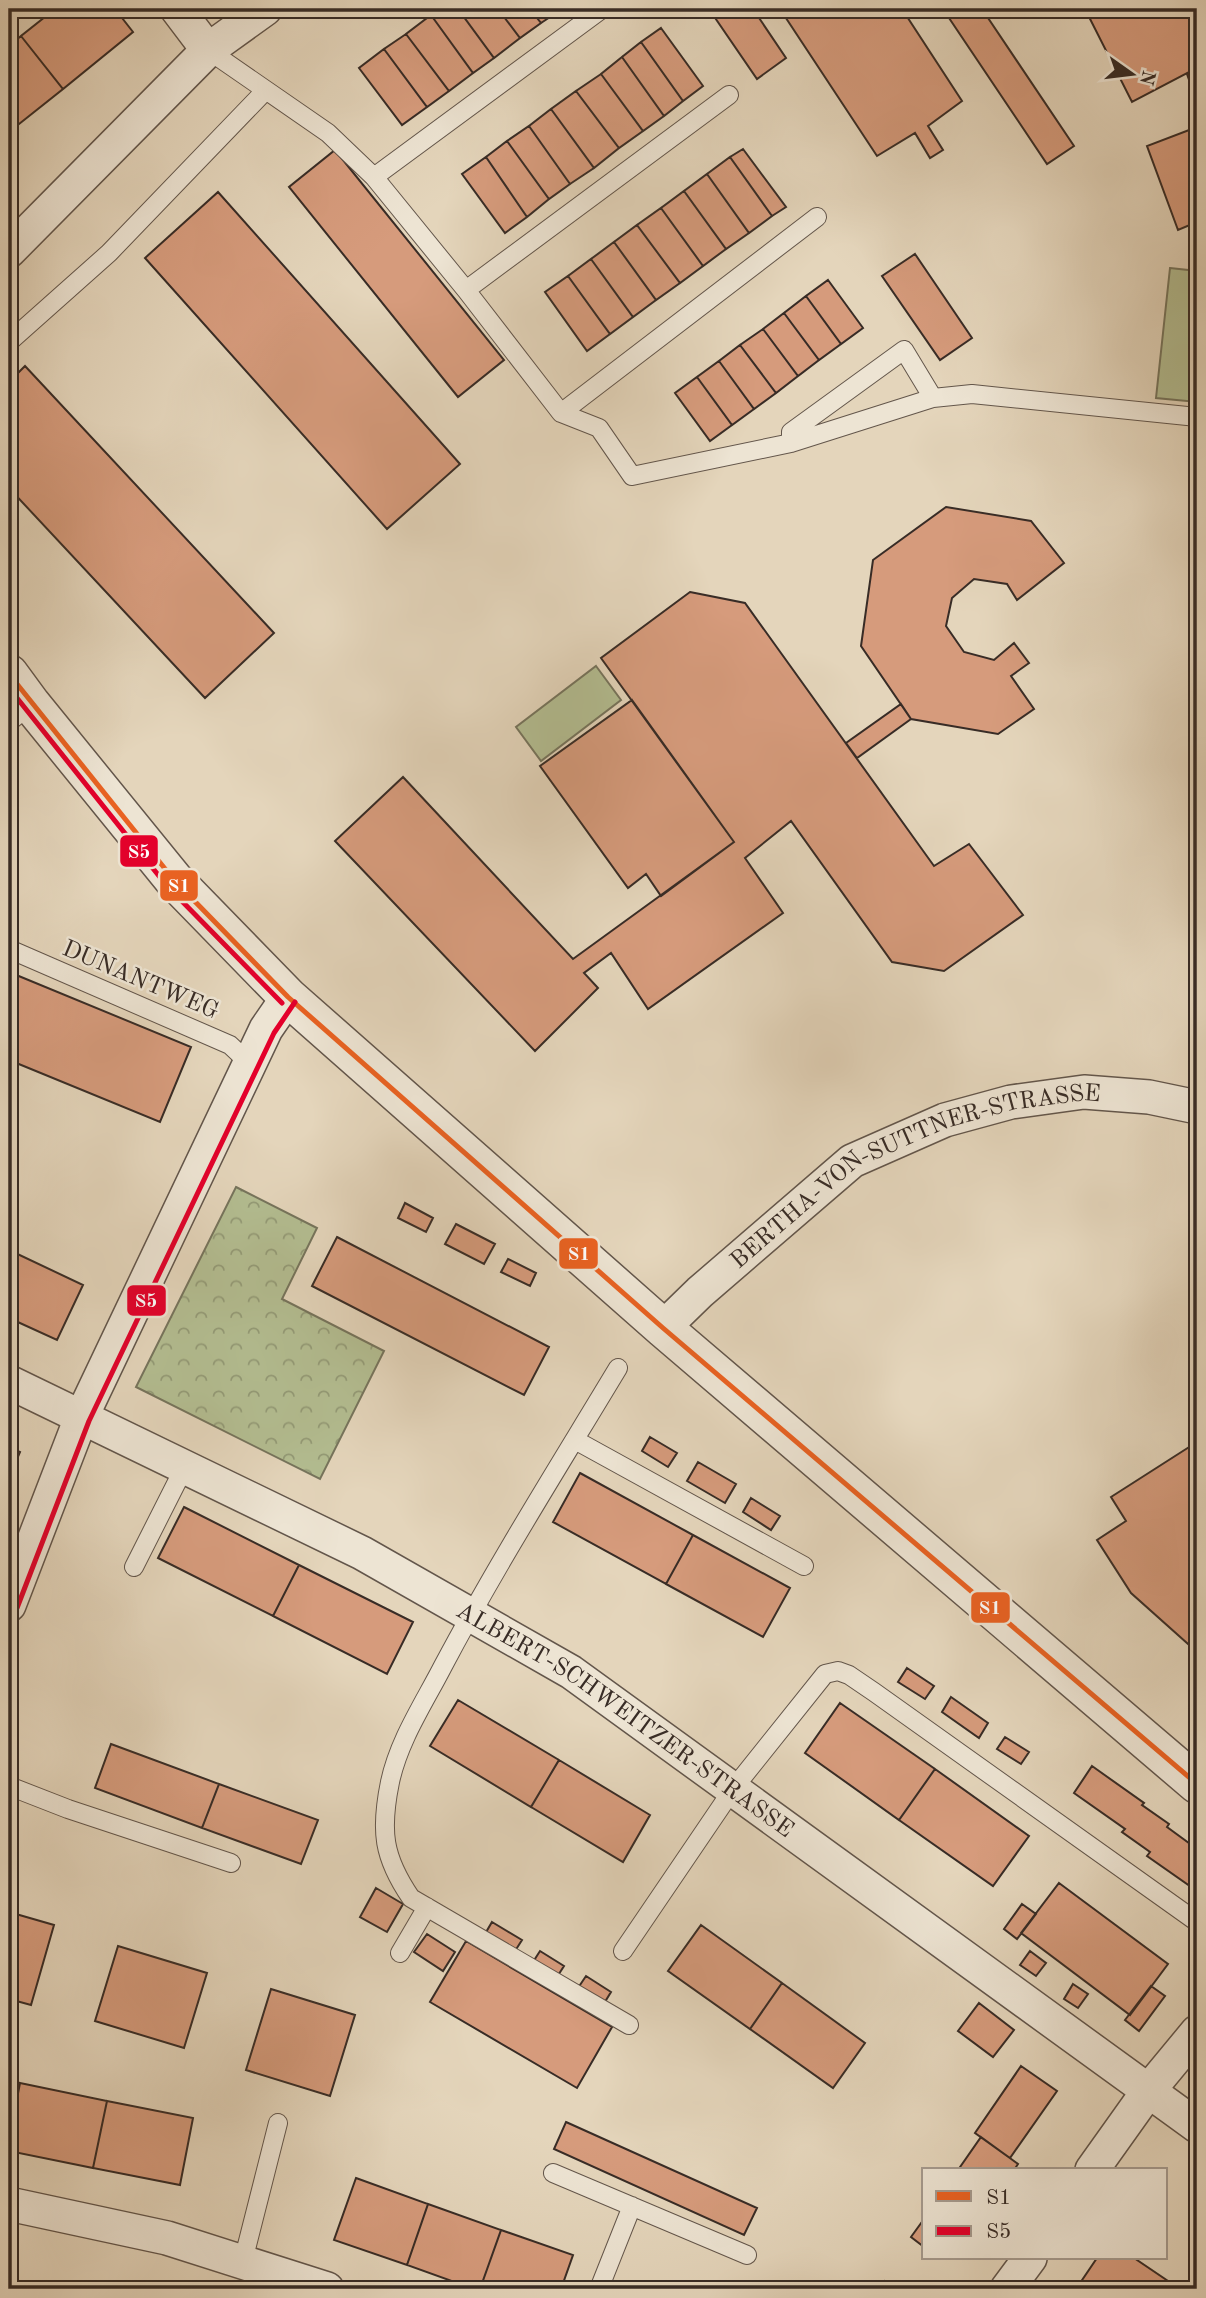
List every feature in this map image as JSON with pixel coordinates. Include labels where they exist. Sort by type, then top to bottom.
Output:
[{"type":"street","points":[[177,9],[208,50]]},
{"type":"street","points":[[9,251],[208,50],[265,9]]},
{"type":"street","points":[[9,674],[20,713],[174,880],[288,997],[663,1328],[1197,1784]]},
{"type":"street","points":[[9,1605],[81,1418],[249,1063],[266,1029],[288,997]]},
{"type":"street","name":"BERTHA-VON-SUTTNER-STRASSE","points":[[663,1328],[700,1292],[852,1161],[945,1120],[1011,1102],[1084,1092],[1149,1097],[1197,1107]]},
{"type":"street","name":"ALBERT-SCHWEITZER-STRASSE","points":[[9,1382],[362,1553],[571,1672],[1197,2126]]},
{"type":"street","points":[[1093,2168],[1149,2090],[1197,2032]]},
{"type":"street","points":[[9,2204],[167,2238],[327,2289]]},
{"type":"street","points":[[1007,2289],[1029,2260]]},
{"type":"lane","points":[[374,177],[602,9]]},
{"type":"lane","points":[[208,50],[328,133],[374,177],[561,413],[599,428],[632,476],[791,443],[933,398],[971,394],[1197,417]]},
{"type":"lane","points":[[9,342],[109,253],[265,91]]},
{"type":"lane","points":[[466,290],[729,95]]},
{"type":"lane","points":[[561,413],[817,217]]},
{"type":"lane","points":[[791,443],[791,432],[904,350],[933,398]]},
{"type":"lane","name":"DUNANTWEG","points":[[9,948],[230,1045],[249,1063]]},
{"type":"lane","points":[[618,1368],[470,1615],[400,1749],[389,1791],[385,1826],[387,1852],[394,1873],[411,1898],[629,2025]]},
{"type":"lane","points":[[575,1440],[804,1566]]},
{"type":"lane","points":[[134,1567],[184,1468]]},
{"type":"lane","points":[[623,1951],[733,1789],[825,1674],[838,1671],[858,1681],[1197,1922]]},
{"type":"lane","points":[[9,1786],[68,1809],[231,1863]]},
{"type":"lane","points":[[400,1953],[427,1907]]},
{"type":"lane","points":[[243,2261],[278,2123]]},
{"type":"lane","points":[[552,2173],[747,2255]]},
{"type":"lane","points":[[599,2289],[632,2206]]},
{"type":"green space","points":[[1170,268],[1197,271],[1197,402],[1156,398]]},
{"type":"green space","points":[[596,666],[621,700],[541,761],[516,727]]},
{"type":"green space","points":[[236,1187],[317,1228],[282,1299],[384,1351],[320,1479],[136,1387]]},
{"type":"building","points":[[55,9],[115,9],[133,32],[63,89],[21,36]]},
{"type":"building","points":[[439,9],[458,9],[494,58],[473,73],[431,15]]},
{"type":"building","points":[[458,9],[498,9],[520,38],[494,58]]},
{"type":"building","points":[[498,9],[530,9],[541,23],[520,38]]},
{"type":"building","points":[[530,9],[557,9],[559,11],[541,23]]},
{"type":"building","points":[[709,9],[753,9],[786,58],[757,79]]},
{"type":"building","points":[[780,9],[902,9],[962,101],[928,126],[943,150],[930,158],[915,133],[877,156]]},
{"type":"building","points":[[943,9],[982,9],[1074,146],[1047,164]]},
{"type":"building","points":[[1085,9],[1197,9],[1197,68],[1132,102]]},
{"type":"building","points":[[431,15],[473,73],[449,91],[406,34]]},
{"type":"building","points":[[661,28],[703,86],[683,101],[641,42]]},
{"type":"building","points":[[406,34],[449,91],[427,107],[384,49]]},
{"type":"building","points":[[21,36],[63,89],[9,132],[9,46]]},
{"type":"building","points":[[641,42],[683,101],[664,116],[622,57]]},
{"type":"building","points":[[384,49],[427,107],[402,125],[359,68]]},
{"type":"building","points":[[622,57],[664,116],[643,131],[601,74]]},
{"type":"building","points":[[1197,68],[1197,103],[1187,74]]},
{"type":"building","points":[[601,74],[643,131],[619,148],[576,91]]},
{"type":"building","points":[[576,91],[619,148],[594,168],[551,109]]},
{"type":"building","points":[[551,109],[594,168],[570,184],[529,126]]},
{"type":"building","points":[[529,126],[570,184],[549,199],[507,141]]},
{"type":"building","points":[[1197,127],[1197,222],[1178,230],[1147,146]]},
{"type":"building","points":[[507,141],[549,199],[527,217],[486,157]]},
{"type":"building","points":[[743,149],[786,207],[772,216],[730,157]]},
{"type":"building","points":[[335,150],[504,360],[458,397],[289,187]]},
{"type":"building","points":[[486,157],[527,217],[505,233],[462,174]]},
{"type":"building","points":[[730,157],[772,216],[749,233],[707,174]]},
{"type":"building","points":[[707,174],[749,233],[726,249],[684,191]]},
{"type":"building","points":[[684,191],[726,249],[703,266],[661,208]]},
{"type":"building","points":[[218,192],[460,464],[387,529],[145,258]]},
{"type":"building","points":[[661,208],[703,266],[680,283],[637,225]]},
{"type":"building","points":[[637,225],[680,283],[656,300],[614,242]]},
{"type":"building","points":[[614,242],[656,300],[633,317],[591,259]]},
{"type":"building","points":[[915,254],[972,338],[940,360],[882,276]]},
{"type":"building","points":[[591,259],[633,317],[610,334],[568,276]]},
{"type":"building","points":[[568,276],[610,334],[587,351],[545,292]]},
{"type":"building","points":[[828,280],[863,328],[841,344],[806,296]]},
{"type":"building","points":[[806,296],[841,344],[819,360],[784,313]]},
{"type":"building","points":[[784,313],[819,360],[798,376],[763,329]]},
{"type":"building","points":[[763,329],[798,376],[776,393],[740,345]]},
{"type":"building","points":[[740,345],[776,393],[754,409],[719,361]]},
{"type":"building","points":[[719,361],[754,409],[732,425],[697,377]]},
{"type":"building","points":[[25,366],[274,633],[205,698],[9,488],[9,382]]},
{"type":"building","points":[[697,377],[732,425],[710,441],[675,393]]},
{"type":"building","points":[[946,507],[1031,521],[1064,563],[1017,600],[1007,584],[974,579],[952,598],[946,626],[964,652],[994,660],[1014,643],[1029,663],[1011,676],[1034,709],[998,734],[911,719],[861,646],[873,560]]},
{"type":"building","points":[[690,592],[745,603],[934,866],[969,844],[1023,915],[944,971],[892,962],[791,821],[745,858],[783,913],[648,1009],[611,953],[584,973],[598,988],[535,1051],[335,841],[403,777],[573,959],[734,842],[601,658]]},
{"type":"building","points":[[632,700],[734,842],[661,896],[646,874],[628,888],[540,766]]},
{"type":"building","points":[[901,704],[911,719],[857,758],[846,743]]},
{"type":"building","points":[[9,972],[191,1047],[160,1122],[9,1060]]},
{"type":"building","points":[[405,1203],[433,1218],[426,1232],[398,1218]]},
{"type":"building","points":[[456,1224],[495,1244],[484,1264],[445,1244]]},
{"type":"building","points":[[337,1237],[549,1347],[524,1395],[312,1286]]},
{"type":"building","points":[[9,1250],[83,1285],[57,1340],[9,1318]]},
{"type":"building","points":[[508,1259],[536,1273],[530,1286],[501,1272]]},
{"type":"building","points":[[650,1437],[677,1453],[668,1467],[642,1451]]},
{"type":"building","points":[[1197,1442],[1197,1652],[1131,1593],[1097,1540],[1126,1521],[1111,1497]]},
{"type":"building","points":[[9,1447],[20,1452],[9,1478]]},
{"type":"building","points":[[698,1462],[736,1484],[725,1503],[687,1481]]},
{"type":"building","points":[[580,1473],[693,1535],[666,1584],[553,1522]]},
{"type":"building","points":[[751,1498],[780,1516],[771,1530],[743,1512]]},
{"type":"building","points":[[184,1507],[299,1565],[273,1616],[158,1558]]},
{"type":"building","points":[[693,1535],[790,1588],[763,1637],[666,1584]]},
{"type":"building","points":[[299,1565],[413,1622],[387,1674],[273,1616]]},
{"type":"building","points":[[907,1668],[934,1686],[925,1699],[898,1682]]},
{"type":"building","points":[[951,1697],[988,1723],[979,1738],[942,1712]]},
{"type":"building","points":[[458,1700],[559,1760],[531,1807],[430,1746]]},
{"type":"building","points":[[840,1703],[935,1769],[899,1820],[805,1753]]},
{"type":"building","points":[[1005,1737],[1029,1752],[1021,1764],[997,1749]]},
{"type":"building","points":[[111,1744],[219,1784],[202,1828],[95,1788]]},
{"type":"building","points":[[559,1760],[650,1815],[623,1862],[531,1807]]},
{"type":"building","points":[[1092,1766],[1144,1803],[1142,1805],[1169,1824],[1167,1827],[1197,1849],[1197,1891],[1147,1856],[1150,1852],[1122,1832],[1125,1829],[1074,1793]]},
{"type":"building","points":[[935,1769],[1029,1836],[993,1886],[899,1820]]},
{"type":"building","points":[[219,1784],[318,1820],[301,1864],[202,1828]]},
{"type":"building","points":[[1059,1883],[1168,1964],[1130,2015],[1021,1933]]},
{"type":"building","points":[[376,1888],[403,1904],[387,1932],[360,1917]]},
{"type":"building","points":[[1022,1904],[1036,1914],[1017,1939],[1004,1929]]},
{"type":"building","points":[[9,1912],[54,1925],[31,2005],[9,1999]]},
{"type":"building","points":[[492,1922],[522,1940],[515,1951],[485,1934]]},
{"type":"building","points":[[701,1925],[782,1983],[750,2029],[668,1971]]},
{"type":"building","points":[[427,1934],[455,1952],[443,1971],[414,1952]]},
{"type":"building","points":[[466,1941],[612,2027],[577,2088],[430,2002]]},
{"type":"building","points":[[118,1946],[207,1973],[184,2048],[95,2021]]},
{"type":"building","points":[[540,1951],[564,1966],[557,1977],[533,1962]]},
{"type":"building","points":[[1030,1951],[1046,1963],[1036,1976],[1020,1965]]},
{"type":"building","points":[[586,1976],[611,1992],[603,2005],[578,1988]]},
{"type":"building","points":[[782,1983],[865,2043],[833,2088],[750,2029]]},
{"type":"building","points":[[1073,1984],[1088,1994],[1078,2008],[1064,1999]]},
{"type":"building","points":[[1151,1986],[1165,1996],[1139,2031],[1125,2020]]},
{"type":"building","points":[[271,1989],[355,2015],[330,2096],[246,2070]]},
{"type":"building","points":[[979,2003],[1014,2030],[993,2057],[958,2031]]},
{"type":"building","points":[[1021,2066],[1057,2091],[1010,2158],[975,2133]]},
{"type":"building","points":[[9,2081],[20,2083],[9,2140]]},
{"type":"building","points":[[20,2083],[107,2101],[93,2168],[9,2151]]},
{"type":"building","points":[[107,2101],[193,2118],[180,2185],[93,2168]]},
{"type":"building","points":[[566,2122],[757,2208],[744,2235],[554,2149]]},
{"type":"building","points":[[981,2137],[1018,2164],[1015,2168],[959,2168]]},
{"type":"building","points":[[356,2178],[428,2204],[407,2265],[334,2240]]},
{"type":"building","points":[[428,2204],[501,2230],[480,2289],[407,2265]]},
{"type":"building","points":[[922,2222],[922,2245],[911,2237]]},
{"type":"building","points":[[501,2230],[573,2255],[561,2289],[480,2289]]},
{"type":"building","points":[[1096,2260],[1137,2260],[1171,2283],[1167,2289],[1076,2289]]},
{"type":"building","points":[[885,2281],[900,2289],[881,2289]]},
{"type":"building","points":[[643,2283],[656,2289],[640,2289]]},
{"type":"transit line","name":"S1","points":[[9,674],[174,880],[288,997],[663,1328],[1197,1784]]},
{"type":"transit line","name":"S5","points":[[9,688],[167,886],[282,1003]]},
{"type":"transit line","name":"S5","points":[[17,1608],[89,1421],[274,1033],[295,1002]]}]
